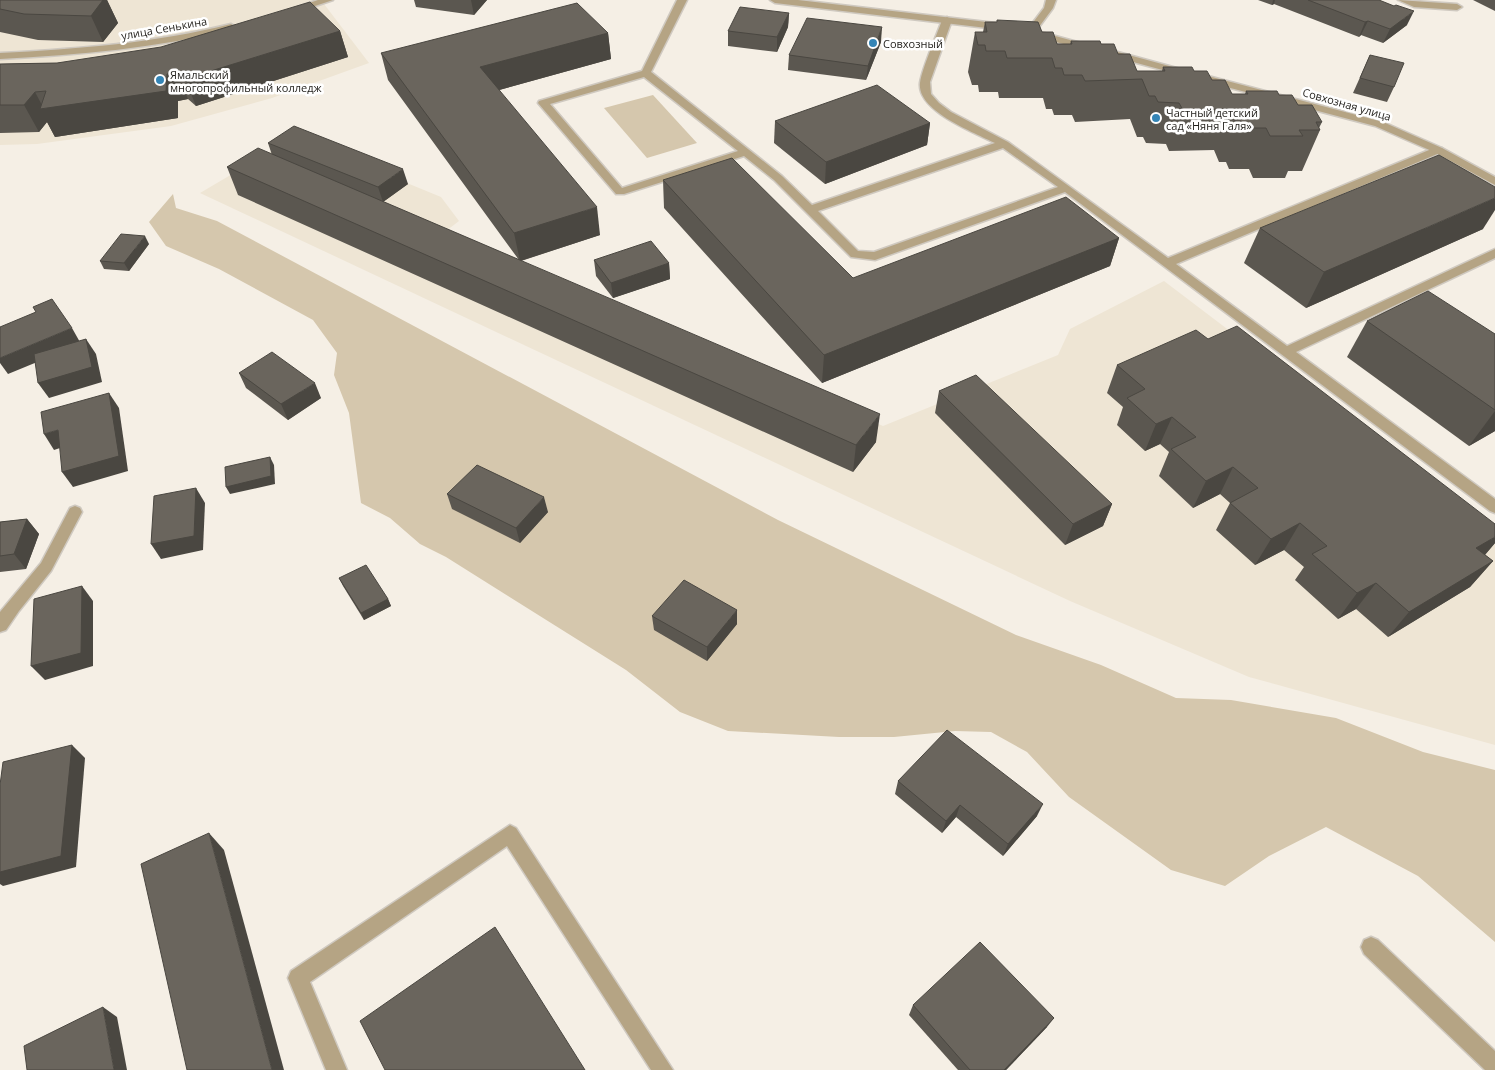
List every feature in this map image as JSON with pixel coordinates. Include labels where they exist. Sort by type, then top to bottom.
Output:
[{"type":"street","points":[[285,12],[328,0]]},
{"type":"street","points":[[682,0],[646,73],[543,103],[620,192],[746,152]]},
{"type":"street","name":"Совхозная улица","points":[[776,0],[1023,31],[1379,124],[1438,150],[1495,182]]},
{"type":"street","points":[[1023,31],[1048,8],[1051,0]]},
{"type":"street","points":[[1403,0],[1414,4],[1457,7]]},
{"type":"street","points":[[947,20],[925,82],[926,94],[935,105],[947,114],[1004,144],[1066,188],[1495,507]]},
{"type":"street","name":"улица Сенькина","points":[[0,56],[130,48],[171,42],[238,26]]},
{"type":"street","points":[[646,73],[778,178],[855,254],[875,256],[1066,188]]},
{"type":"street","points":[[811,209],[1004,144]]},
{"type":"street","points":[[1167,264],[1438,150]]},
{"type":"street","points":[[1287,351],[1495,253]]},
{"type":"street","points":[[1403,297],[1418,308]]},
{"type":"street","points":[[0,626],[13,606],[46,567],[75,512]]},
{"type":"street","points":[[337,1070],[298,978],[510,834],[664,1070]]},
{"type":"street","points":[[1371,947],[1495,1065]]},
{"type":"shaded area","name":"Ямальский многопрофильный колледж","points":[[0,0],[321,0],[369,63],[272,98],[171,126],[37,144],[0,145]]},
{"type":"shaded area","points":[[653,95],[697,143],[647,158],[604,108]]},
{"type":"shaded area","points":[[295,137],[441,197],[459,221],[446,231],[883,426],[1058,355],[1070,329],[1164,281],[1495,532],[1495,745],[1249,677],[1070,601],[200,193]]},
{"type":"shaded area","points":[[173,194],[176,208],[217,221],[778,520],[1016,635],[1101,665],[1176,698],[1231,700],[1336,718],[1423,752],[1495,770],[1495,942],[1418,876],[1326,827],[1269,856],[1225,886],[1171,870],[1069,797],[1027,752],[991,732],[955,731],[894,737],[839,737],[728,731],[680,712],[626,670],[446,557],[420,544],[390,518],[361,503],[349,413],[334,375],[337,353],[313,320],[219,269],[166,246],[149,222]]},
{"type":"building","points":[[0,0],[103,0],[91,16],[24,14],[0,9]]},
{"type":"building","points":[[1308,0],[1379,0],[1414,11],[1390,29],[1368,21],[1365,22]]},
{"type":"building","points":[[310,2],[340,31],[185,79],[176,72],[167,74],[166,91],[40,109],[46,91],[35,92],[24,105],[0,105],[0,64],[57,63],[161,47]]},
{"type":"building","points":[[577,3],[608,33],[480,67],[597,207],[514,233],[381,53]]},
{"type":"building","points":[[740,7],[789,13],[777,37],[728,31]]},
{"type":"building","points":[[807,18],[882,27],[868,66],[789,55]]},
{"type":"building","points":[[997,20],[1038,22],[1042,32],[1053,32],[1057,44],[1072,44],[1071,41],[1100,41],[1101,44],[1114,44],[1118,54],[1130,54],[1137,71],[1165,71],[1163,67],[1192,67],[1194,71],[1207,71],[1212,80],[1225,80],[1232,94],[1248,94],[1246,91],[1277,91],[1279,95],[1292,95],[1298,105],[1312,105],[1322,122],[1316,122],[1320,130],[1299,130],[1303,136],[1270,136],[1266,128],[1245,128],[1241,121],[1235,121],[1229,109],[1183,110],[1179,103],[1158,102],[1155,96],[1149,96],[1142,79],[1085,81],[1082,75],[1064,75],[1062,68],[1055,68],[1052,58],[1007,58],[1005,51],[986,51],[985,45],[978,45],[975,32],[987,32],[985,22],[997,22]]},
{"type":"building","points":[[1370,55],[1404,63],[1394,87],[1360,78]]},
{"type":"building","points":[[877,85],[930,123],[826,162],[775,121]]},
{"type":"building","points":[[294,126],[403,169],[378,187],[268,143]]},
{"type":"building","points":[[258,148],[880,414],[856,445],[227,167]]},
{"type":"building","points":[[1439,155],[1495,187],[1495,198],[1324,272],[1260,228]]},
{"type":"building","points":[[732,158],[853,278],[1066,197],[1119,238],[824,355],[663,180]]},
{"type":"building","points":[[121,234],[145,236],[124,263],[100,261]]},
{"type":"building","points":[[651,241],[669,263],[611,283],[594,260]]},
{"type":"building","points":[[1428,291],[1495,334],[1495,410],[1367,321]]},
{"type":"building","points":[[52,299],[72,328],[0,358],[0,327],[36,312],[33,307]]},
{"type":"building","points":[[1237,326],[1495,524],[1495,537],[1476,548],[1493,561],[1409,612],[1376,583],[1357,593],[1312,554],[1327,546],[1300,523],[1271,539],[1230,503],[1258,488],[1233,467],[1206,481],[1171,449],[1196,437],[1172,417],[1156,424],[1127,398],[1145,389],[1117,365],[1196,330],[1208,339]]},
{"type":"building","points":[[86,339],[92,367],[38,383],[34,354]]},
{"type":"building","points":[[272,352],[315,383],[281,404],[239,373]]},
{"type":"building","points":[[976,375],[1112,504],[1073,524],[939,391]]},
{"type":"building","points":[[109,393],[119,456],[62,472],[58,430],[44,434],[41,412]]},
{"type":"building","points":[[270,457],[271,476],[226,487],[225,467]]},
{"type":"building","points":[[477,465],[544,497],[516,528],[447,494]]},
{"type":"building","points":[[196,488],[194,536],[151,544],[154,496]]},
{"type":"building","points":[[27,519],[14,554],[0,556],[0,522]]},
{"type":"building","points":[[366,565],[388,599],[361,613],[339,578]]},
{"type":"building","points":[[684,580],[737,610],[707,647],[652,616]]},
{"type":"building","points":[[82,586],[81,653],[31,666],[34,599]]},
{"type":"building","points":[[947,730],[1043,804],[1008,844],[960,805],[946,821],[898,781]]},
{"type":"building","points":[[72,745],[61,856],[0,872],[0,785],[3,762]]},
{"type":"building","points":[[209,833],[272,1070],[187,1070],[141,864]]},
{"type":"building","points":[[495,927],[585,1070],[385,1070],[360,1021]]},
{"type":"building","points":[[980,942],[1054,1018],[1004,1070],[970,1070],[913,1005]]},
{"type":"building","points":[[103,1007],[114,1070],[27,1070],[24,1046]]},
{"type":"place","name":"Совхозный","points":[[873,43]]},
{"type":"place","name":"Ямальский многопрофильный колледж","points":[[160,80]]},
{"type":"place","name":"Частный детский сад «Няня Галя»","points":[[1156,118]]}]
